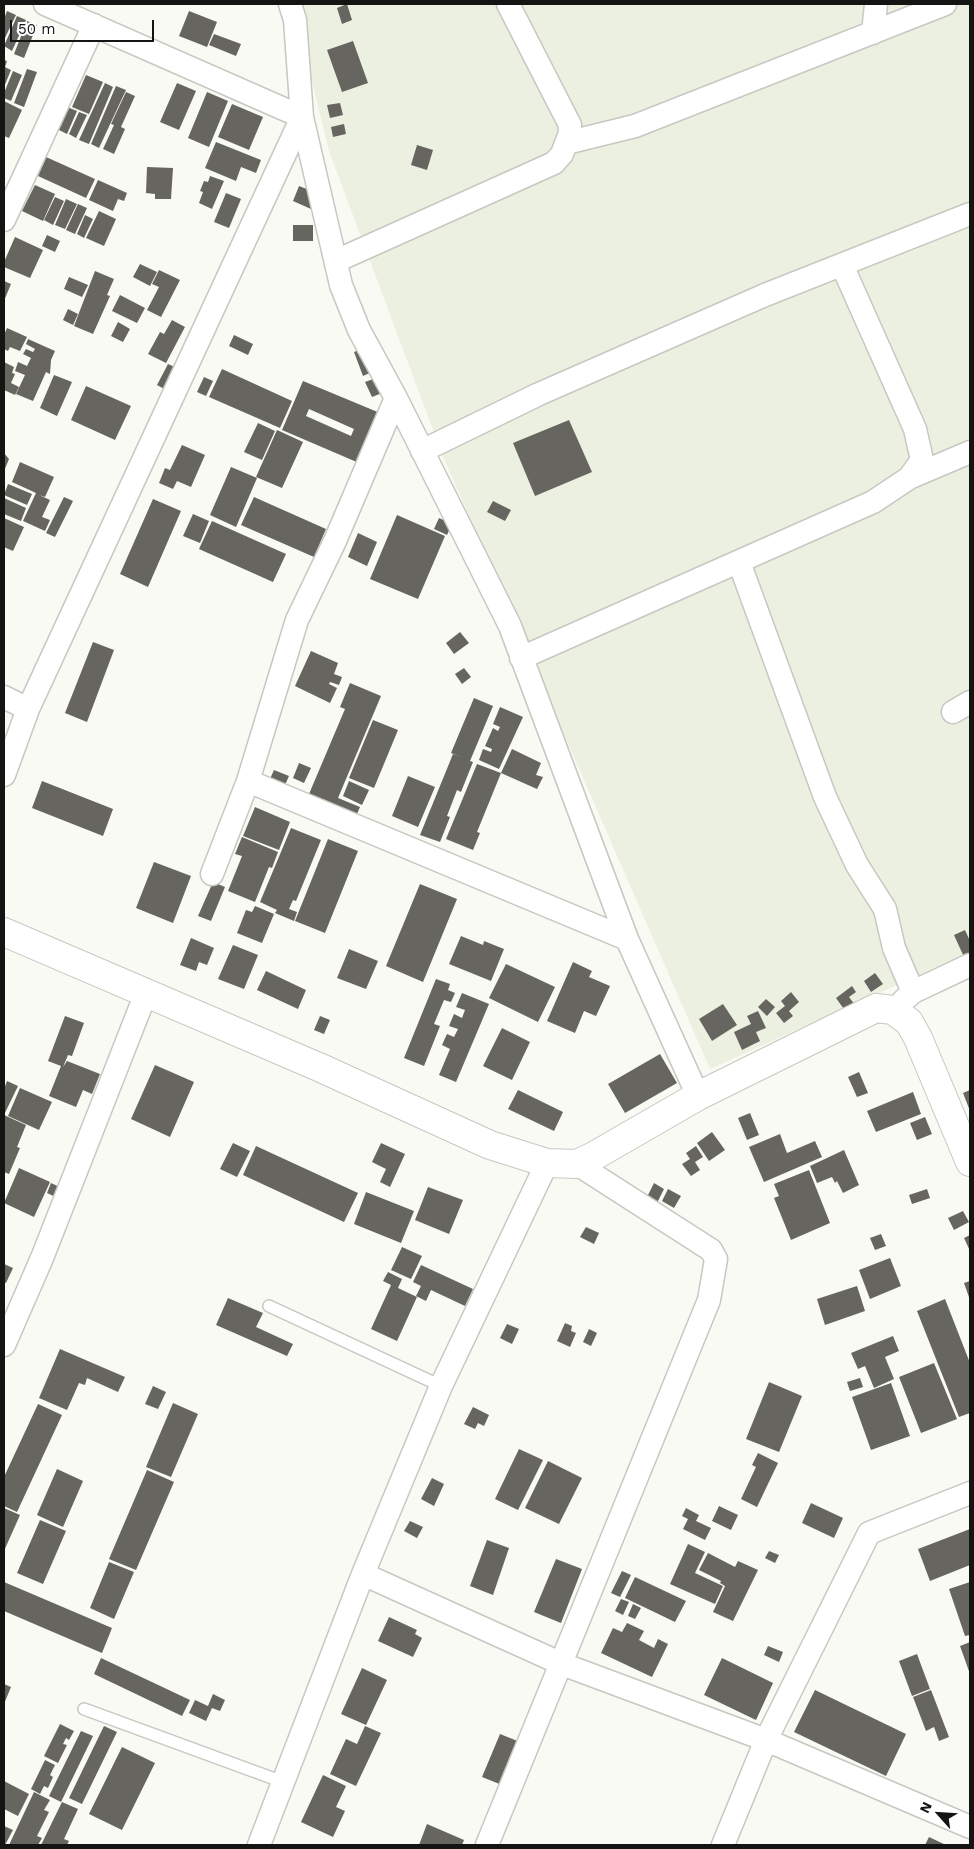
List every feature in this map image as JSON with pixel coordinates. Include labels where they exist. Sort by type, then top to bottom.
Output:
[{"type":"street","points":[[45,4],[302,117]]},
{"type":"street","points":[[290,4],[295,20],[302,117],[341,285],[359,330],[396,398],[510,626],[627,939],[698,1096]]},
{"type":"street","points":[[336,261],[554,163],[562,154],[570,125],[508,4]]},
{"type":"street","points":[[873,32],[876,4]]},
{"type":"street","points":[[566,143],[635,126],[944,4]]},
{"type":"street","points":[[4,220],[94,25]]},
{"type":"street","points":[[4,775],[28,709],[302,117]]},
{"type":"street","points":[[422,451],[548,390],[766,295],[970,214]]},
{"type":"street","points":[[842,265],[915,429],[922,460],[909,478]]},
{"type":"street","points":[[212,874],[248,781],[297,620],[335,541],[396,398]]},
{"type":"street","points":[[522,658],[873,502],[909,478],[970,452]]},
{"type":"street","points":[[739,562],[826,798],[857,865],[885,909],[894,948],[913,992]]},
{"type":"street","points":[[4,697],[28,709]]},
{"type":"street","points":[[248,781],[627,939]]},
{"type":"street","points":[[4,932],[321,1068],[490,1145],[547,1163],[577,1164],[616,1145],[698,1096],[876,1008],[892,1010],[909,1022],[918,1038],[970,1162]]},
{"type":"street","points":[[892,1010],[913,992],[970,965]]},
{"type":"street","points":[[4,1345],[42,1258],[146,993]]},
{"type":"street","points":[[259,1845],[363,1574],[441,1386],[547,1163]]},
{"type":"street","points":[[486,1845],[562,1664],[709,1300],[716,1259],[711,1250],[577,1164]]},
{"type":"street","points":[[723,1845],[766,1740],[869,1533],[970,1493]]},
{"type":"street","points":[[363,1574],[562,1664],[766,1740],[970,1827]]},
{"type":"lane","points":[[269,1306],[441,1386]]},
{"type":"lane","points":[[84,1709],[283,1782]]},
{"type":"shaded area","points":[[293,4],[970,4],[970,952],[710,1069],[442,454],[329,151]]},
{"type":"building","points":[[347,4],[352,20],[342,24],[337,8]]},
{"type":"building","points":[[7,11],[16,15],[5,38],[4,19]]},
{"type":"building","points":[[189,11],[217,22],[207,47],[179,36]]},
{"type":"building","points":[[17,16],[26,20],[12,51],[4,46]]},
{"type":"building","points":[[27,21],[37,25],[24,58],[14,54]]},
{"type":"building","points":[[214,34],[241,44],[236,56],[209,45]]},
{"type":"building","points":[[353,41],[368,83],[342,92],[327,50]]},
{"type":"building","points":[[4,60],[7,61],[5,67],[11,70],[4,87]]},
{"type":"building","points":[[27,69],[37,72],[24,107],[14,103]]},
{"type":"building","points":[[13,71],[22,75],[11,101],[4,98],[4,93]]},
{"type":"building","points":[[86,75],[103,82],[89,114],[72,107]]},
{"type":"building","points":[[105,83],[113,87],[89,144],[79,140]]},
{"type":"building","points":[[177,83],[196,91],[179,130],[160,122]]},
{"type":"building","points":[[116,86],[126,90],[99,148],[91,144]]},
{"type":"building","points":[[126,92],[135,96],[121,127],[125,129],[114,154],[103,149],[114,125],[111,124]]},
{"type":"building","points":[[207,92],[228,101],[209,147],[188,138]]},
{"type":"building","points":[[4,101],[22,110],[9,138],[4,136]]},
{"type":"building","points":[[340,103],[343,115],[330,118],[327,105]]},
{"type":"building","points":[[232,104],[263,117],[249,150],[218,137]]},
{"type":"building","points":[[67,107],[77,111],[67,134],[57,129]]},
{"type":"building","points":[[79,112],[87,115],[76,138],[69,134]]},
{"type":"building","points":[[344,124],[346,134],[333,137],[331,127]]},
{"type":"building","points":[[216,142],[261,160],[256,173],[241,167],[236,181],[205,168]]},
{"type":"building","points":[[417,145],[433,150],[427,170],[411,165]]},
{"type":"building","points":[[46,157],[95,179],[86,198],[38,176]]},
{"type":"building","points":[[147,167],[173,168],[171,199],[155,199],[155,194],[146,193]]},
{"type":"building","points":[[210,176],[224,181],[212,209],[199,203],[203,192],[200,191],[204,181],[208,182]]},
{"type":"building","points":[[98,180],[127,193],[124,201],[118,199],[113,211],[89,200]]},
{"type":"building","points":[[35,185],[55,194],[43,221],[22,211]]},
{"type":"building","points":[[299,186],[317,193],[311,209],[293,201]]},
{"type":"building","points":[[226,193],[241,199],[229,228],[214,222]]},
{"type":"building","points":[[55,197],[64,201],[53,225],[44,220]]},
{"type":"building","points":[[66,199],[77,204],[65,229],[55,225]]},
{"type":"building","points":[[78,204],[87,208],[75,234],[66,230]]},
{"type":"building","points":[[99,211],[116,219],[104,246],[86,238]]},
{"type":"building","points":[[85,215],[93,219],[84,238],[77,234]]},
{"type":"building","points":[[293,225],[313,225],[313,241],[293,241]]},
{"type":"building","points":[[47,235],[60,241],[55,252],[42,246]]},
{"type":"building","points":[[15,237],[43,250],[30,278],[4,267],[4,262]]},
{"type":"building","points":[[140,264],[157,272],[150,286],[133,277]]},
{"type":"building","points":[[159,270],[180,280],[161,317],[147,310],[159,287],[152,284]]},
{"type":"building","points":[[95,271],[114,279],[107,295],[110,296],[93,334],[74,326]]},
{"type":"building","points":[[69,277],[88,285],[82,297],[64,289]]},
{"type":"building","points":[[4,281],[11,284],[4,301]]},
{"type":"building","points":[[120,295],[145,308],[137,323],[112,311]]},
{"type":"building","points":[[68,309],[78,314],[73,325],[63,320]]},
{"type":"building","points":[[172,320],[185,327],[166,363],[148,354],[160,332],[164,334]]},
{"type":"building","points":[[118,322],[130,329],[123,342],[111,336]]},
{"type":"building","points":[[7,328],[27,337],[20,351],[10,347],[8,351],[4,349],[4,335]]},
{"type":"building","points":[[234,335],[253,344],[248,355],[229,346]]},
{"type":"building","points":[[28,339],[55,351],[51,360],[50,374],[46,372],[33,401],[16,394],[25,375],[15,371],[18,362],[27,366],[31,358],[23,354],[26,349],[33,352],[35,349],[26,344]]},
{"type":"building","points":[[365,347],[374,371],[363,376],[354,352]]},
{"type":"building","points":[[4,362],[14,367],[12,373],[15,374],[11,383],[19,387],[15,395],[4,390]]},
{"type":"building","points":[[168,364],[179,369],[168,391],[157,385]]},
{"type":"building","points":[[222,369],[292,401],[280,428],[209,397]]},
{"type":"building","points":[[54,375],[72,382],[57,416],[40,408]]},
{"type":"building","points":[[204,377],[213,381],[206,396],[197,392]]},
{"type":"building","points":[[376,378],[382,393],[372,397],[365,382]]},
{"type":"building","points":[[303,381],[380,413],[359,463],[282,430]],"holes":[[[309,409],[354,429],[351,436],[306,416]]]},
{"type":"building","points":[[86,386],[131,406],[115,440],[71,420]]},
{"type":"building","points":[[569,420],[592,472],[535,496],[513,443]]},
{"type":"building","points":[[258,423],[275,431],[262,460],[244,452]]},
{"type":"building","points":[[277,430],[303,442],[282,488],[256,477]]},
{"type":"building","points":[[182,445],[205,455],[191,487],[177,481],[173,489],[159,483],[165,468],[170,470]]},
{"type":"building","points":[[4,453],[9,459],[4,471]]},
{"type":"building","points":[[20,462],[54,477],[45,497],[39,495],[50,500],[42,517],[50,520],[45,531],[23,521],[36,493],[12,482]]},
{"type":"building","points":[[231,467],[257,478],[236,527],[210,515]]},
{"type":"building","points":[[8,484],[32,494],[27,505],[4,495]]},
{"type":"building","points":[[64,497],[73,501],[55,537],[46,533]]},
{"type":"building","points":[[254,497],[326,529],[314,557],[241,525]]},
{"type":"building","points":[[4,498],[26,508],[21,521],[4,514]]},
{"type":"building","points":[[153,499],[181,511],[148,587],[120,574]]},
{"type":"building","points":[[493,501],[511,510],[505,521],[487,512]]},
{"type":"building","points":[[193,514],[209,521],[200,543],[183,536]]},
{"type":"building","points":[[397,515],[445,536],[418,599],[370,579]]},
{"type":"building","points":[[4,518],[24,527],[13,551],[4,547]]},
{"type":"building","points":[[439,518],[452,524],[447,535],[434,529]]},
{"type":"building","points":[[212,521],[286,554],[273,582],[199,549]]},
{"type":"building","points":[[358,533],[377,542],[367,566],[348,557]]},
{"type":"building","points":[[460,632],[469,643],[454,654],[446,643]]},
{"type":"building","points":[[93,642],[114,650],[87,722],[65,713]]},
{"type":"building","points":[[311,651],[338,663],[334,674],[342,677],[339,685],[330,682],[329,684],[337,688],[330,703],[295,686]]},
{"type":"building","points":[[464,668],[471,677],[462,684],[455,674]]},
{"type":"building","points":[[350,683],[381,696],[338,798],[360,807],[357,814],[309,794],[345,709],[340,707]]},
{"type":"building","points":[[474,698],[493,706],[470,761],[473,762],[461,792],[457,790],[447,816],[450,817],[440,842],[420,835],[453,754],[462,757],[451,753]]},
{"type":"building","points":[[500,707],[523,717],[499,769],[479,760],[483,749],[491,752],[492,749],[485,746],[493,728],[498,731],[500,727],[493,724]]},
{"type":"building","points":[[373,720],[398,730],[374,788],[349,778]]},
{"type":"building","points":[[512,749],[541,763],[536,775],[543,777],[537,789],[501,773]]},
{"type":"building","points":[[299,763],[311,768],[304,783],[293,778]]},
{"type":"building","points":[[477,764],[501,773],[477,832],[480,833],[473,850],[446,839]]},
{"type":"building","points":[[274,770],[289,776],[284,787],[269,781]]},
{"type":"building","points":[[408,776],[435,787],[418,827],[392,816]]},
{"type":"building","points":[[42,781],[113,809],[103,836],[32,808]]},
{"type":"building","points":[[349,781],[369,790],[362,805],[343,796]]},
{"type":"building","points":[[255,807],[290,822],[279,850],[243,836]]},
{"type":"building","points":[[291,828],[321,840],[296,901],[293,900],[289,909],[297,912],[294,921],[275,913],[277,910],[260,902]]},
{"type":"building","points":[[242,837],[278,852],[272,868],[269,867],[255,902],[228,891],[242,856],[235,854]]},
{"type":"building","points":[[328,839],[358,851],[325,933],[295,921]]},
{"type":"building","points":[[154,862],[191,876],[173,923],[136,908]]},
{"type":"building","points":[[213,882],[225,887],[211,921],[198,916]]},
{"type":"building","points":[[420,884],[457,899],[423,982],[386,966]]},
{"type":"building","points":[[255,906],[274,914],[262,943],[237,933],[246,910],[252,912]]},
{"type":"building","points":[[965,930],[970,941],[970,954],[964,957],[954,935]]},
{"type":"building","points":[[461,936],[483,945],[484,941],[504,949],[491,981],[449,964]]},
{"type":"building","points":[[191,938],[214,948],[207,965],[199,962],[196,971],[180,965]]},
{"type":"building","points":[[233,945],[258,955],[244,989],[218,979]]},
{"type":"building","points":[[349,949],[378,961],[366,989],[337,978]]},
{"type":"building","points":[[573,962],[592,971],[589,977],[610,986],[596,1016],[584,1011],[575,1033],[547,1021]]},
{"type":"building","points":[[506,964],[555,987],[538,1022],[489,998]]},
{"type":"building","points":[[266,971],[306,990],[298,1009],[257,990]]},
{"type":"building","points":[[875,973],[883,984],[871,992],[864,981]]},
{"type":"building","points":[[436,979],[450,984],[448,990],[455,993],[451,1002],[444,1000],[434,1024],[440,1026],[424,1066],[404,1058]]},
{"type":"building","points":[[852,986],[856,992],[849,997],[855,1005],[846,1012],[836,998]]},
{"type":"building","points":[[791,992],[799,1002],[789,1011],[793,1016],[784,1023],[776,1013],[785,1006],[781,1001]]},
{"type":"building","points":[[462,993],[489,1004],[456,1082],[439,1075],[450,1049],[442,1045],[447,1034],[454,1037],[458,1029],[449,1026],[454,1014],[462,1018],[465,1010],[456,1007]]},
{"type":"building","points":[[766,999],[775,1007],[767,1016],[758,1007]]},
{"type":"building","points":[[723,1004],[737,1025],[712,1041],[699,1019]]},
{"type":"building","points":[[758,1011],[766,1028],[756,1032],[760,1041],[742,1050],[734,1032],[751,1024],[747,1016]]},
{"type":"building","points":[[65,1016],[84,1023],[72,1056],[68,1055],[63,1067],[67,1061],[100,1074],[92,1094],[83,1090],[76,1107],[49,1096],[61,1066],[48,1061]]},
{"type":"building","points":[[320,1016],[330,1020],[324,1034],[314,1030]]},
{"type":"building","points":[[502,1028],[530,1042],[512,1080],[483,1066]]},
{"type":"building","points":[[660,1054],[677,1083],[625,1113],[608,1084]]},
{"type":"building","points":[[155,1065],[194,1082],[170,1137],[131,1119]]},
{"type":"building","points":[[859,1072],[868,1093],[857,1097],[848,1077]]},
{"type":"building","points":[[7,1081],[18,1086],[4,1115],[4,1089]]},
{"type":"building","points":[[20,1088],[52,1102],[39,1130],[8,1116]]},
{"type":"building","points":[[518,1090],[563,1112],[554,1131],[508,1109]]},
{"type":"building","points":[[970,1090],[970,1111],[963,1093]]},
{"type":"building","points":[[913,1092],[921,1114],[876,1132],[867,1111]]},
{"type":"building","points":[[750,1113],[759,1135],[747,1140],[738,1118]]},
{"type":"building","points":[[4,1115],[26,1125],[17,1147],[20,1148],[9,1174],[4,1172]]},
{"type":"building","points":[[925,1117],[932,1134],[917,1140],[910,1123]]},
{"type":"building","points":[[712,1132],[725,1150],[709,1161],[697,1143]]},
{"type":"building","points":[[780,1134],[787,1153],[815,1141],[822,1157],[764,1182],[749,1147]]},
{"type":"building","points":[[233,1143],[250,1151],[237,1177],[220,1169]]},
{"type":"building","points":[[381,1143],[405,1154],[390,1187],[380,1182],[386,1169],[372,1162]]},
{"type":"building","points":[[256,1146],[358,1193],[344,1222],[243,1175]]},
{"type":"building","points":[[696,1146],[703,1157],[695,1162],[700,1170],[691,1176],[682,1164],[690,1159],[686,1153]]},
{"type":"building","points":[[844,1150],[859,1185],[843,1193],[837,1181],[835,1183],[832,1177],[817,1183],[810,1166]]},
{"type":"building","points":[[19,1168],[50,1182],[34,1217],[4,1203]]},
{"type":"building","points":[[809,1170],[830,1223],[791,1240],[774,1198],[779,1196],[774,1184]]},
{"type":"building","points":[[51,1183],[66,1190],[62,1200],[47,1193]]},
{"type":"building","points":[[654,1183],[664,1189],[657,1203],[647,1197]]},
{"type":"building","points":[[428,1187],[463,1200],[449,1234],[415,1220]]},
{"type":"building","points":[[668,1189],[681,1196],[674,1208],[662,1201]]},
{"type":"building","points":[[927,1189],[930,1198],[912,1204],[909,1195]]},
{"type":"building","points":[[366,1192],[414,1211],[401,1243],[354,1224]]},
{"type":"building","points":[[963,1211],[969,1222],[954,1230],[948,1218]]},
{"type":"building","points":[[586,1227],[599,1233],[594,1244],[580,1237]]},
{"type":"building","points":[[881,1234],[886,1246],[875,1250],[870,1238]]},
{"type":"building","points":[[970,1235],[970,1251],[964,1238]]},
{"type":"building","points":[[402,1247],[422,1256],[411,1279],[391,1270]]},
{"type":"building","points":[[890,1258],[901,1286],[870,1299],[859,1270]]},
{"type":"building","points":[[4,1264],[13,1268],[6,1283],[4,1282]]},
{"type":"building","points":[[421,1265],[473,1289],[465,1306],[431,1290],[426,1301],[416,1296],[421,1286],[413,1282]]},
{"type":"building","points":[[388,1272],[402,1279],[398,1288],[417,1297],[397,1341],[371,1329],[391,1285],[383,1281]]},
{"type":"building","points":[[970,1281],[970,1300],[964,1283]]},
{"type":"building","points":[[857,1286],[865,1311],[825,1325],[817,1299]]},
{"type":"building","points":[[228,1298],[263,1313],[256,1327],[293,1344],[287,1356],[216,1325]]},
{"type":"building","points":[[945,1299],[970,1363],[970,1413],[959,1417],[917,1311]]},
{"type":"building","points":[[565,1323],[572,1326],[571,1331],[576,1333],[570,1347],[557,1341]]},
{"type":"building","points":[[507,1324],[519,1329],[512,1344],[500,1338]]},
{"type":"building","points":[[589,1329],[597,1333],[591,1346],[583,1342]]},
{"type":"building","points":[[893,1336],[899,1351],[885,1357],[894,1379],[874,1388],[865,1366],[858,1369],[851,1353]]},
{"type":"building","points":[[60,1349],[125,1377],[118,1392],[87,1378],[85,1385],[79,1383],[67,1410],[39,1398]]},
{"type":"building","points":[[934,1363],[957,1419],[921,1433],[899,1377]]},
{"type":"building","points":[[860,1378],[863,1387],[850,1391],[847,1382]]},
{"type":"building","points":[[769,1382],[802,1396],[779,1452],[746,1439]]},
{"type":"building","points":[[891,1383],[910,1436],[871,1450],[852,1397]]},
{"type":"building","points":[[153,1386],[166,1392],[158,1409],[145,1404]]},
{"type":"building","points":[[173,1403],[198,1414],[171,1477],[146,1467]]},
{"type":"building","points":[[38,1404],[62,1415],[17,1512],[4,1506],[4,1477]]},
{"type":"building","points":[[473,1407],[489,1415],[484,1426],[478,1423],[475,1429],[464,1424]]},
{"type":"building","points":[[519,1449],[543,1460],[518,1510],[495,1499]]},
{"type":"building","points":[[758,1453],[778,1463],[757,1507],[741,1499],[756,1467],[752,1465]]},
{"type":"building","points":[[548,1461],[582,1478],[559,1524],[525,1508]]},
{"type":"building","points":[[57,1469],[83,1481],[63,1527],[37,1515]]},
{"type":"building","points":[[147,1470],[174,1482],[136,1570],[109,1559]]},
{"type":"building","points":[[432,1478],[444,1484],[434,1506],[421,1499]]},
{"type":"building","points":[[811,1503],[843,1518],[834,1538],[802,1523]]},
{"type":"building","points":[[719,1506],[738,1515],[731,1530],[712,1521]]},
{"type":"building","points":[[4,1508],[20,1515],[4,1551]]},
{"type":"building","points":[[686,1508],[699,1515],[696,1521],[711,1528],[705,1540],[683,1529],[688,1519],[682,1516]]},
{"type":"building","points":[[40,1520],[66,1531],[43,1584],[17,1573]]},
{"type":"building","points":[[410,1521],[423,1527],[417,1538],[404,1531]]},
{"type":"building","points":[[970,1529],[970,1565],[930,1581],[918,1549]]},
{"type":"building","points":[[487,1540],[509,1548],[493,1595],[470,1586]]},
{"type":"building","points":[[688,1544],[705,1552],[695,1573],[723,1586],[715,1604],[670,1584]]},
{"type":"building","points":[[769,1551],[779,1555],[775,1563],[765,1558]]},
{"type":"building","points":[[708,1553],[735,1567],[738,1561],[758,1570],[733,1621],[713,1612],[725,1586],[720,1583],[721,1581],[699,1570]]},
{"type":"building","points":[[556,1559],[582,1569],[561,1623],[534,1612]]},
{"type":"building","points":[[109,1562],[134,1572],[114,1619],[90,1608]]},
{"type":"building","points":[[622,1571],[631,1575],[620,1597],[611,1593]]},
{"type":"building","points":[[635,1577],[686,1601],[675,1622],[625,1598]]},
{"type":"building","points":[[4,1582],[112,1628],[102,1653],[4,1611]]},
{"type":"building","points":[[970,1582],[970,1635],[965,1636],[949,1589]]},
{"type":"building","points":[[621,1599],[629,1602],[623,1615],[615,1611]]},
{"type":"building","points":[[633,1604],[641,1608],[635,1619],[628,1616]]},
{"type":"building","points":[[389,1617],[417,1630],[415,1634],[422,1638],[413,1657],[378,1641]]},
{"type":"building","points":[[627,1623],[644,1631],[639,1640],[654,1648],[658,1639],[668,1644],[652,1677],[601,1653],[613,1628],[622,1632]]},
{"type":"building","points":[[970,1642],[970,1674],[960,1646]]},
{"type":"building","points":[[768,1646],[783,1652],[779,1662],[764,1655]]},
{"type":"building","points":[[917,1654],[930,1689],[912,1696],[899,1661]]},
{"type":"building","points":[[101,1658],[190,1700],[182,1716],[94,1674]]},
{"type":"building","points":[[722,1658],[773,1683],[756,1720],[704,1695]]},
{"type":"building","points":[[362,1668],[387,1680],[366,1725],[341,1714]]},
{"type":"building","points":[[4,1684],[11,1687],[4,1704]]},
{"type":"building","points":[[815,1690],[906,1734],[886,1776],[794,1732]]},
{"type":"building","points":[[931,1690],[949,1737],[939,1741],[934,1727],[926,1731],[913,1697]]},
{"type":"building","points":[[213,1694],[225,1700],[220,1711],[212,1708],[206,1721],[189,1713],[195,1700],[208,1706]]},
{"type":"building","points":[[60,1724],[74,1731],[69,1740],[66,1738],[63,1744],[67,1745],[58,1763],[44,1756]]},
{"type":"building","points":[[104,1726],[117,1732],[82,1804],[69,1798]]},
{"type":"building","points":[[365,1726],[381,1733],[356,1786],[330,1774],[346,1739],[357,1744]]},
{"type":"building","points":[[81,1731],[93,1736],[61,1802],[49,1796]]},
{"type":"building","points":[[500,1734],[520,1742],[502,1785],[482,1777]]},
{"type":"building","points":[[122,1747],[155,1763],[122,1830],[89,1814]]},
{"type":"building","points":[[45,1760],[55,1765],[50,1775],[53,1777],[48,1788],[44,1786],[40,1794],[31,1789]]},
{"type":"building","points":[[323,1775],[346,1786],[336,1807],[345,1811],[333,1837],[301,1822]]},
{"type":"building","points":[[4,1781],[29,1794],[18,1816],[4,1809]]},
{"type":"building","points":[[34,1792],[50,1800],[44,1810],[49,1812],[37,1836],[42,1838],[38,1845],[9,1845]]},
{"type":"building","points":[[62,1802],[78,1809],[64,1839],[69,1841],[67,1845],[41,1845]]},
{"type":"building","points":[[427,1824],[464,1840],[462,1845],[419,1845]]},
{"type":"building","points":[[4,1826],[13,1830],[5,1845],[4,1845]]},
{"type":"building","points":[[929,1837],[946,1845],[925,1845]]}]
